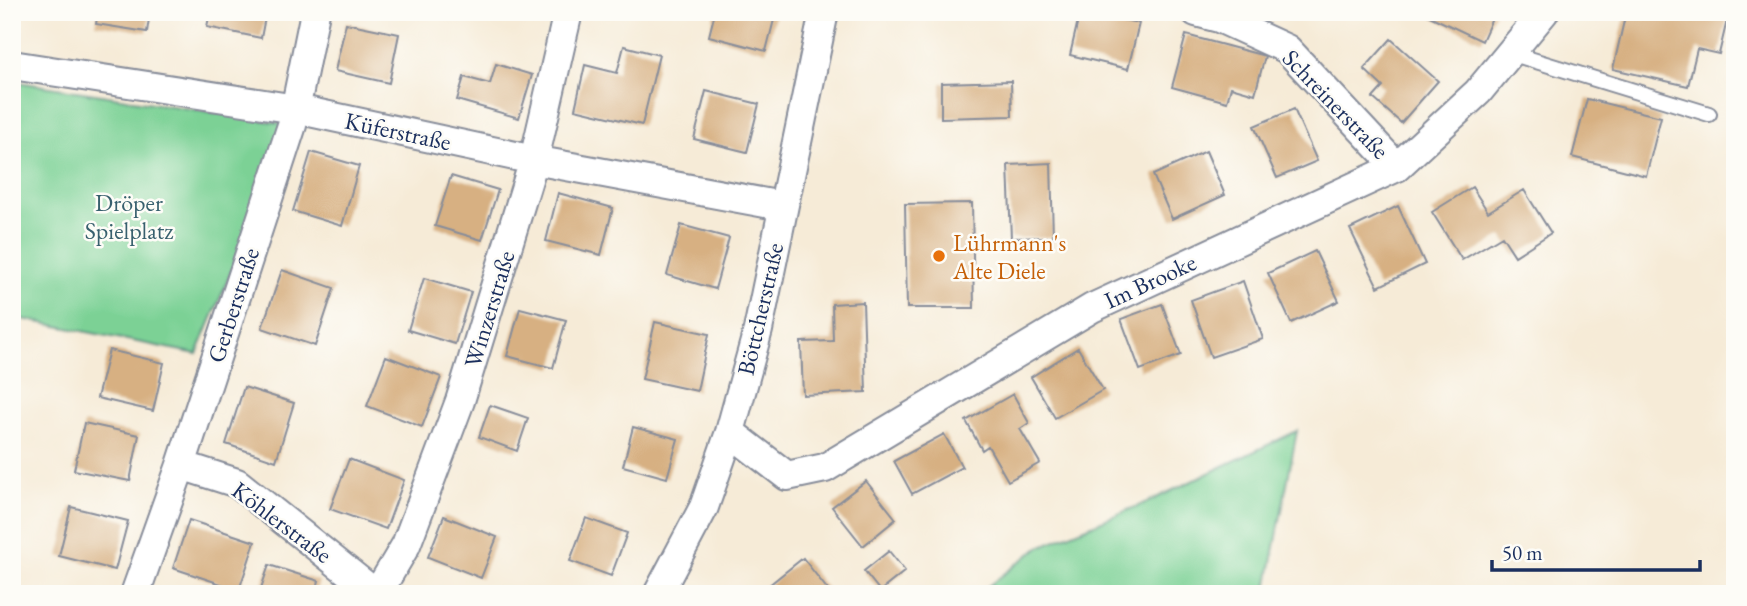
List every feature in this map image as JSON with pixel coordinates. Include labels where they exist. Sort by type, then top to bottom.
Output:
[{"type":"street","name":"Gerberstraße","points":[[135,594],[181,465],[296,109],[315,12]]},
{"type":"street","name":"Winzerstraße","points":[[376,594],[406,545],[460,401],[534,160],[568,12]]},
{"type":"street","name":"Böttcherstraße","points":[[658,594],[704,506],[730,432],[758,330],[824,12]]},
{"type":"street","name":"Schreinerstraße","points":[[1196,12],[1219,18],[1287,49],[1397,167]]},
{"type":"street","name":"Im Brooke","points":[[730,432],[787,476],[825,468],[1092,308],[1397,167],[1478,92],[1544,12]]},
{"type":"street","name":"Küferstraße","points":[[12,65],[296,109],[534,160],[782,205]]},
{"type":"street","name":"Köhlerstraße","points":[[181,465],[237,483],[376,594]]},
{"type":"lane","points":[[1510,53],[1709,114]]},
{"type":"green space","name":"Dröper Spielplatz","points":[[12,81],[292,125],[197,354],[12,317]]},
{"type":"green space","points":[[1297,431],[1266,594],[978,594],[1039,547],[1152,500]]},
{"type":"building","points":[[98,12],[150,12],[147,32],[96,24]]},
{"type":"building","points":[[210,12],[266,12],[261,38],[207,27]]},
{"type":"building","points":[[505,12],[543,12],[541,22]]},
{"type":"building","points":[[715,12],[776,12],[766,51],[709,36]]},
{"type":"building","points":[[1018,12],[1040,12],[1039,16]]},
{"type":"building","points":[[1080,12],[1139,23],[1128,69],[1070,55]]},
{"type":"building","points":[[1421,12],[1495,12],[1482,41]]},
{"type":"building","points":[[1626,12],[1729,12],[1719,54],[1697,49],[1688,86],[1613,69]]},
{"type":"building","points":[[346,23],[399,34],[389,83],[335,71]]},
{"type":"building","points":[[1186,35],[1265,56],[1255,94],[1231,87],[1227,102],[1172,87]]},
{"type":"building","points":[[1391,39],[1438,81],[1401,123],[1373,98],[1383,87],[1364,69]]},
{"type":"building","points":[[624,46],[659,55],[642,125],[575,109],[585,65],[617,73]]},
{"type":"building","points":[[496,64],[532,75],[519,118],[457,100],[464,77],[490,84]]},
{"type":"building","points":[[1011,81],[1012,116],[941,118],[941,83]]},
{"type":"building","points":[[706,91],[759,104],[747,152],[694,139]]},
{"type":"building","points":[[1587,99],[1661,117],[1646,176],[1572,157]]},
{"type":"building","points":[[1294,109],[1317,161],[1277,178],[1254,126]]},
{"type":"building","points":[[1206,151],[1225,195],[1172,219],[1153,175]]},
{"type":"building","points":[[311,152],[359,166],[342,226],[293,211]]},
{"type":"building","points":[[1051,163],[1053,237],[1011,238],[1008,165]]},
{"type":"building","points":[[451,176],[498,190],[482,240],[435,226]]},
{"type":"building","points":[[1472,187],[1488,212],[1524,190],[1551,233],[1515,256],[1502,236],[1462,260],[1432,212]]},
{"type":"building","points":[[558,193],[613,208],[601,255],[546,241]]},
{"type":"building","name":"Lührmann's Alte Diele","points":[[972,203],[974,308],[907,308],[905,204]]},
{"type":"building","points":[[1398,206],[1425,264],[1378,287],[1350,229]]},
{"type":"building","points":[[681,225],[729,238],[715,289],[667,275]]},
{"type":"building","points":[[1315,251],[1339,301],[1291,323],[1268,273]]},
{"type":"building","points":[[282,270],[334,288],[315,346],[262,328]]},
{"type":"building","points":[[424,278],[471,292],[455,344],[408,330]]},
{"type":"building","points":[[1243,281],[1263,339],[1211,357],[1191,300]]},
{"type":"building","points":[[863,302],[866,392],[803,395],[801,342],[833,341],[832,304]]},
{"type":"building","points":[[1162,304],[1181,355],[1140,370],[1121,319]]},
{"type":"building","points":[[520,308],[566,320],[553,368],[507,356]]},
{"type":"building","points":[[655,322],[709,334],[697,391],[642,379]]},
{"type":"building","points":[[1078,348],[1103,390],[1055,418],[1031,377]]},
{"type":"building","points":[[109,350],[164,363],[153,411],[97,398]]},
{"type":"building","points":[[386,356],[441,377],[422,427],[367,406]]},
{"type":"building","points":[[244,387],[294,403],[276,461],[226,444]]},
{"type":"building","points":[[1013,394],[1029,423],[1020,429],[1040,463],[1008,481],[988,446],[982,450],[966,421]]},
{"type":"building","points":[[490,405],[528,418],[517,451],[479,437]]},
{"type":"building","points":[[84,423],[139,435],[130,481],[74,470]]},
{"type":"building","points":[[633,427],[678,439],[667,478],[623,466]]},
{"type":"building","points":[[944,434],[962,467],[912,494],[894,461]]},
{"type":"building","points":[[349,459],[404,480],[386,529],[330,509]]},
{"type":"building","points":[[866,481],[896,519],[863,546],[832,507]]},
{"type":"building","points":[[71,507],[128,521],[115,570],[59,556]]},
{"type":"building","points":[[444,516],[497,537],[481,578],[428,557]]},
{"type":"building","points":[[586,518],[627,533],[611,576],[570,561]]},
{"type":"building","points":[[189,520],[255,542],[239,590],[173,568]]},
{"type":"building","points":[[889,551],[905,571],[880,591],[864,571]]},
{"type":"building","points":[[803,558],[831,594],[774,594],[768,586]]},
{"type":"building","points":[[269,565],[319,581],[315,594],[259,594]]},
{"type":"place","name":"Lührmann's Alte Diele","points":[[939,256]]}]
